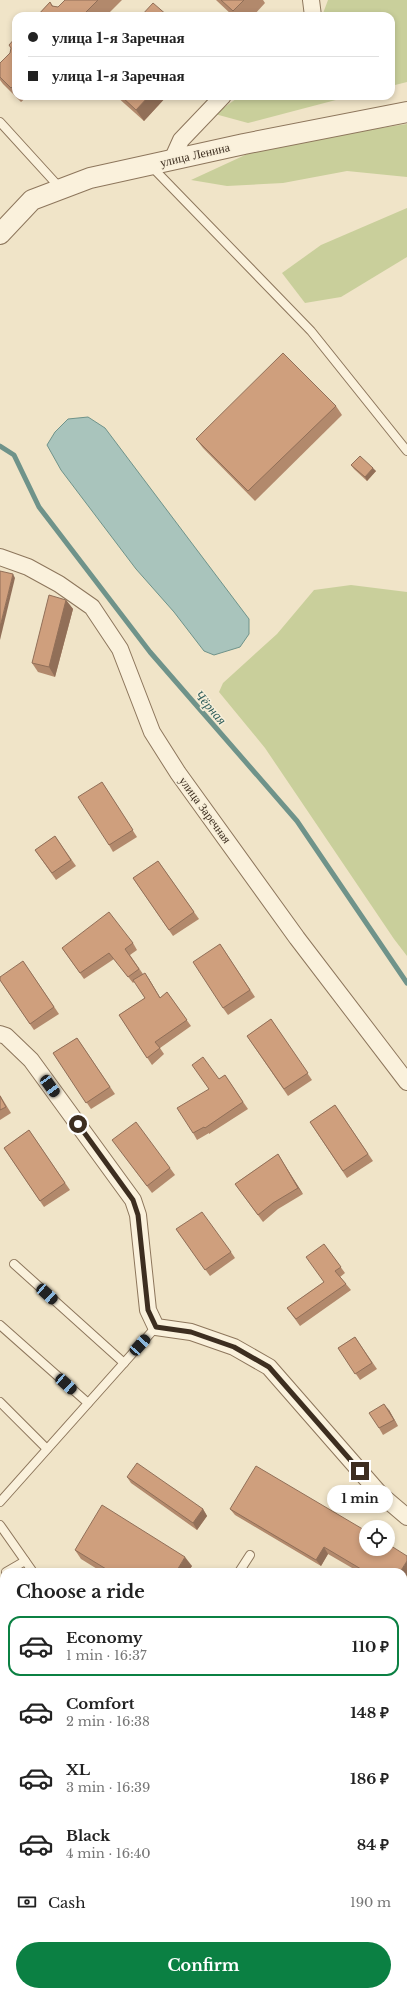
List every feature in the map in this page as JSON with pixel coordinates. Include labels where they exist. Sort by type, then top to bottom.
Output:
[{"type":"street","points":[[311,0],[312,12]]},
{"type":"street","points":[[172,160],[181,140],[219,100]]},
{"type":"street","name":"улица Ленина","points":[[0,234],[32,200],[90,178],[407,112]]},
{"type":"street","name":"улица Заречная","points":[[0,557],[28,568],[59,584],[92,607],[120,649],[152,732],[178,774],[297,938],[407,1082]]},
{"type":"street","points":[[0,1034],[6,1036],[31,1060],[133,1200],[138,1215],[148,1310],[156,1327],[191,1332],[234,1347],[269,1367],[380,1494],[407,1517]]},
{"type":"lane","points":[[0,122],[61,189]]},
{"type":"lane","points":[[150,165],[311,331],[407,451]]},
{"type":"lane","points":[[14,1264],[124,1363]]},
{"type":"lane","points":[[0,1325],[88,1403]]},
{"type":"lane","points":[[0,1502],[156,1327]]},
{"type":"lane","points":[[0,1402],[47,1449]]},
{"type":"lane","points":[[0,1525],[30,1568]]},
{"type":"lane","points":[[242,1568],[250,1555]]},
{"type":"lane","points":[[13,1568],[25,1561]]},
{"type":"green space","points":[[328,0],[407,0],[407,82],[395,85],[395,12],[324,12]]},
{"type":"green space","points":[[234,100],[336,100],[248,123],[215,114]]},
{"type":"green space","points":[[407,124],[407,177],[347,171],[283,183],[227,186],[191,180],[267,145]]},
{"type":"green space","points":[[407,208],[407,257],[341,297],[305,303],[282,273],[321,245]]},
{"type":"green space","points":[[351,585],[407,592],[407,956],[265,748],[219,692],[223,683],[277,634],[314,590]]},
{"type":"water","points":[[88,417],[105,428],[249,619],[249,634],[240,647],[214,655],[204,651],[174,612],[136,569],[61,470],[47,445],[55,432],[68,419]]},
{"type":"building","points":[[65,0],[98,0],[86,12],[41,12],[50,2],[52,6],[58,7]]},
{"type":"building","points":[[221,0],[244,0],[233,11]]},
{"type":"building","points":[[153,3],[163,12],[145,12]]},
{"type":"building","points":[[12,42],[11,88],[0,77],[0,63],[10,53],[11,48],[9,45]]},
{"type":"building","points":[[125,100],[145,100],[136,110]]},
{"type":"building","points":[[283,353],[336,406],[248,491],[196,439]]},
{"type":"building","points":[[360,456],[373,468],[365,477],[351,465]]},
{"type":"building","points":[[0,571],[13,574],[0,627]]},
{"type":"building","points":[[49,595],[66,600],[49,667],[32,663]]},
{"type":"building","points":[[102,782],[133,830],[109,845],[78,797]]},
{"type":"building","points":[[55,836],[71,860],[52,873],[35,850]]},
{"type":"building","points":[[158,861],[194,912],[169,930],[133,878]]},
{"type":"building","points":[[109,912],[133,943],[125,949],[139,969],[128,977],[109,953],[80,973],[62,948]]},
{"type":"building","points":[[220,944],[250,990],[223,1008],[193,962]]},
{"type":"building","points":[[23,961],[54,1007],[30,1024],[0,980],[0,977]]},
{"type":"building","points":[[145,973],[160,998],[167,992],[187,1020],[155,1042],[160,1048],[147,1058],[119,1015],[145,998],[133,980]]},
{"type":"building","points":[[271,1019],[308,1073],[284,1089],[247,1036]]},
{"type":"building","points":[[77,1038],[110,1087],[86,1103],[53,1053]]},
{"type":"building","points":[[203,1057],[219,1079],[225,1075],[243,1102],[205,1128],[204,1127],[193,1133],[177,1108],[209,1089],[192,1065]]},
{"type":"building","points":[[0,1096],[6,1107],[0,1110]]},
{"type":"building","points":[[335,1105],[368,1154],[343,1171],[310,1122]]},
{"type":"building","points":[[136,1122],[170,1168],[147,1186],[112,1140]]},
{"type":"building","points":[[29,1130],[65,1183],[40,1201],[4,1148]]},
{"type":"building","points":[[278,1154],[298,1188],[273,1203],[258,1215],[235,1184]]},
{"type":"building","points":[[202,1212],[231,1252],[205,1270],[176,1229]]},
{"type":"building","points":[[324,1244],[341,1267],[335,1271],[346,1284],[296,1319],[287,1308],[324,1282],[306,1257]]},
{"type":"building","points":[[355,1337],[372,1363],[355,1374],[338,1348]]},
{"type":"building","points":[[384,1404],[394,1420],[379,1428],[369,1413]]},
{"type":"building","points":[[137,1463],[203,1509],[193,1523],[127,1477]]},
{"type":"building","points":[[256,1466],[359,1527],[359,1556],[395,1556],[395,1548],[407,1556],[407,1561],[403,1568],[359,1568],[324,1547],[316,1560],[230,1509]]},
{"type":"building","points":[[102,1505],[185,1557],[178,1568],[104,1568],[75,1550]]},
{"type":"waterway","name":"Чёрная","points":[[0,446],[14,455],[39,507],[150,652],[297,821],[407,983]]},
{"type":"route","points":[[78,1124],[133,1200],[138,1215],[148,1310],[156,1327],[191,1332],[234,1347],[269,1367],[360,1471]]}]
